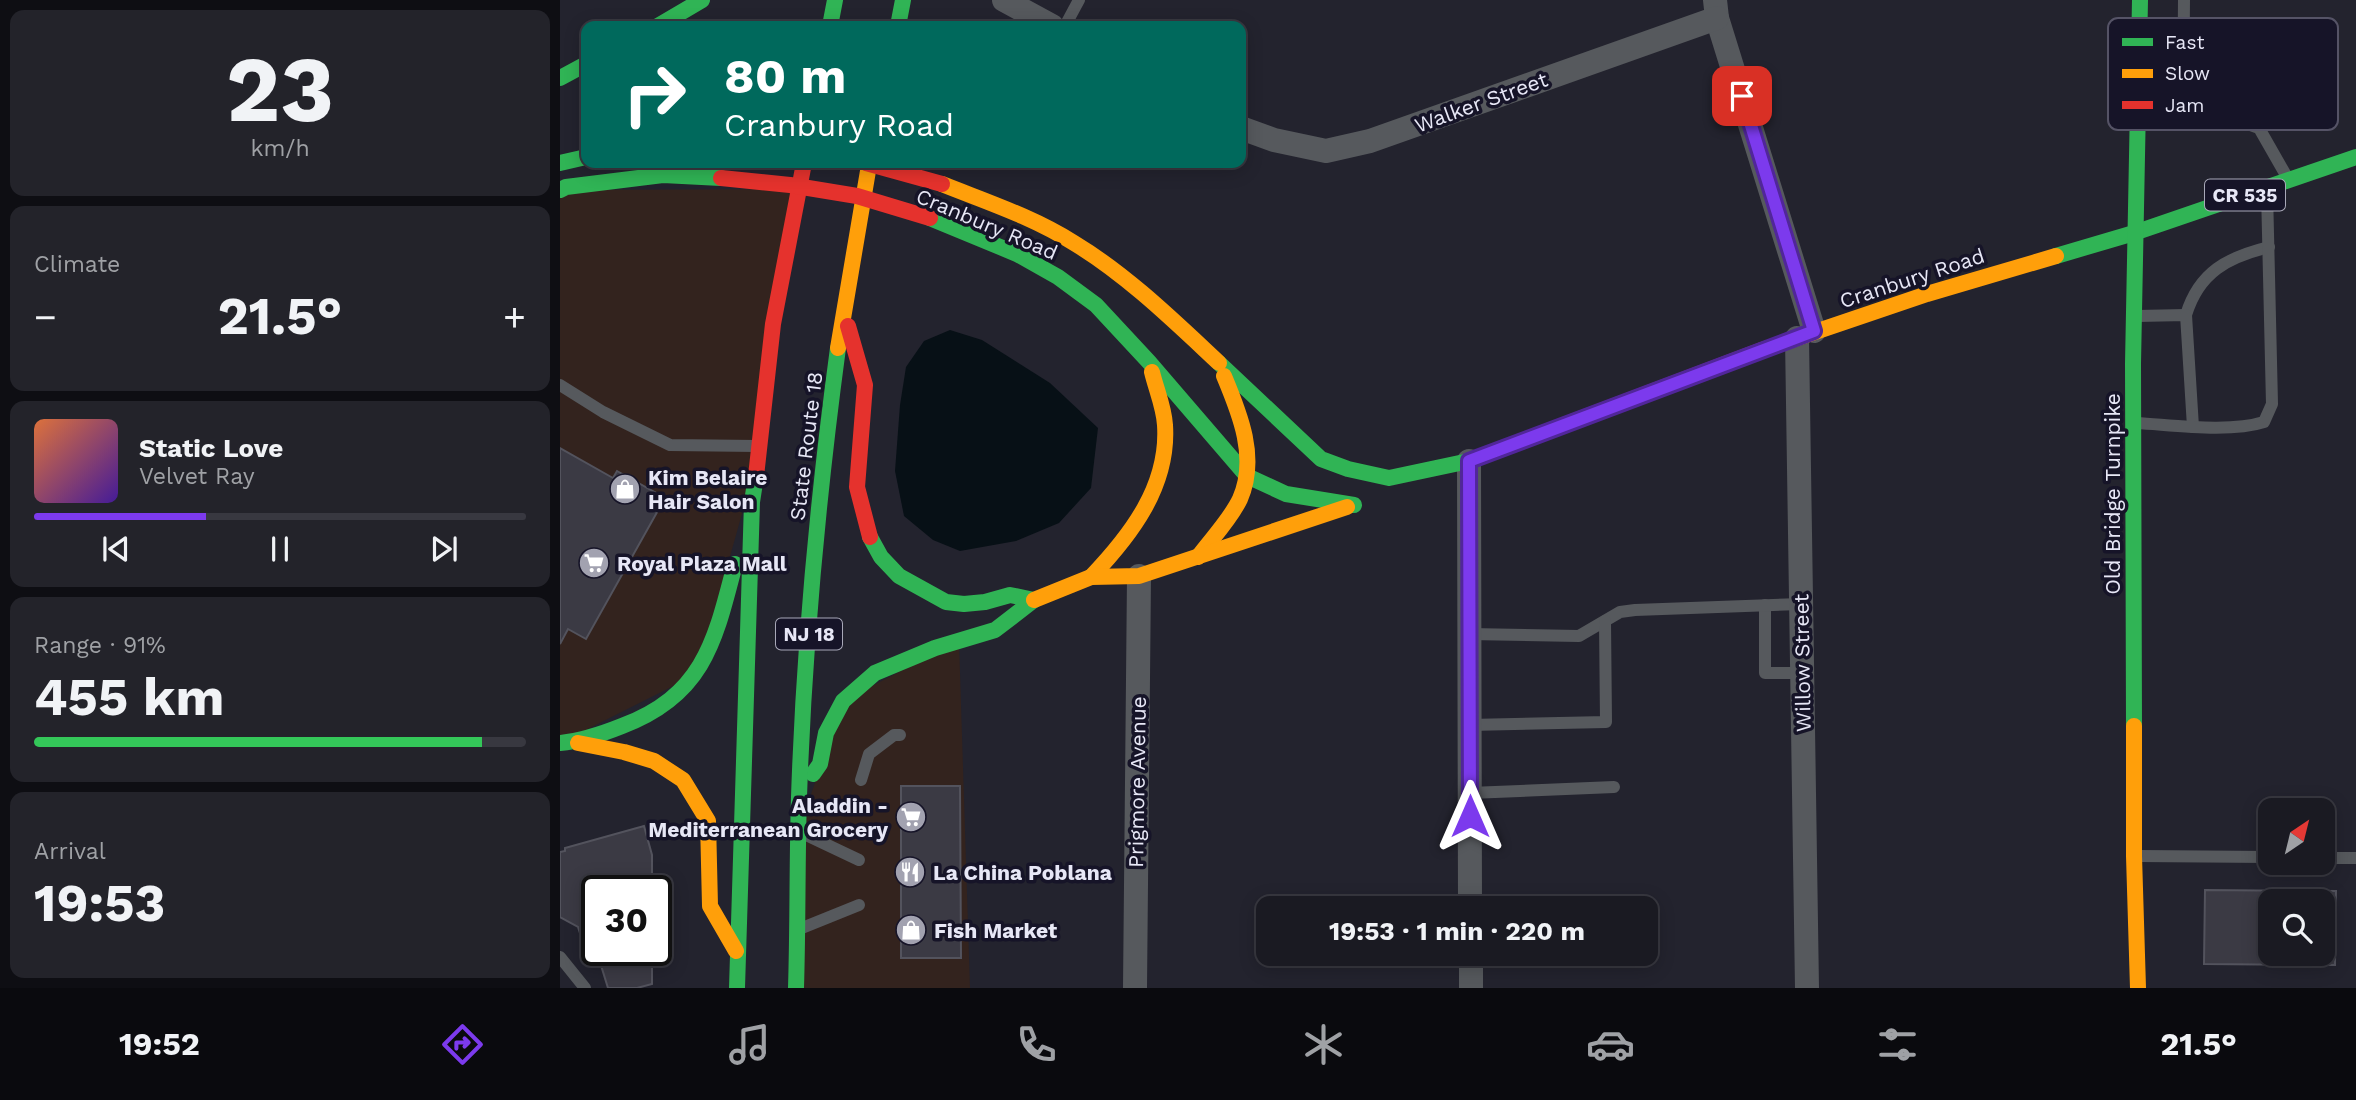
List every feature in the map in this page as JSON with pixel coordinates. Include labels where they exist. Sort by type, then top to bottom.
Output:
[{"type":"main road","points":[[666,21],[702,0]]},
{"type":"main road","points":[[831,21],[835,0]]},
{"type":"main road","points":[[899,21],[903,0]]},
{"type":"main road","name":"Old Bridge Turnpike","points":[[2139,18],[2140,0]]},
{"type":"main road","points":[[560,78],[581,67]]},
{"type":"main road","name":"Old Bridge Turnpike","points":[[2136,130],[2133,317],[2134,856],[2138,988]]},
{"type":"main road","name":"CR 535","points":[[2134,233],[2356,157]]},
{"type":"main road","points":[[560,163],[581,158]]},
{"type":"main road","name":"NJ 18","points":[[737,988],[752,502],[761,446],[773,324],[803,168]]},
{"type":"main road","name":"State Route 18","points":[[796,988],[799,796],[818,514],[844,309],[867,168]]},
{"type":"main road","name":"Cranbury Road","points":[[886,168],[942,184],[1025,217],[1074,243],[1107,266],[1159,310],[1321,459],[1348,469],[1389,478],[1469,461]]},
{"type":"main road","name":"Cranbury Road","points":[[560,190],[663,174],[721,178],[790,185],[856,196],[930,218],[1017,254],[1058,277],[1096,305],[1247,476],[1286,494],[1367,500]]},
{"type":"main road","name":"Cranbury Road","points":[[1034,600],[1091,577],[1139,576],[1198,557],[1367,500],[1805,335],[1927,294],[2134,233]]},
{"type":"main road","points":[[844,309],[865,385],[857,487],[867,531],[881,557],[899,576],[946,602],[985,602],[1010,595],[1034,600]]},
{"type":"main road","points":[[1091,577],[1116,552],[1140,517],[1153,494],[1161,468],[1165,425],[1149,362]]},
{"type":"main road","points":[[1198,557],[1235,506],[1247,476],[1246,440],[1240,414],[1220,367]]},
{"type":"main road","points":[[566,743],[635,723],[675,698],[697,674],[715,639],[752,502]]},
{"type":"main road","points":[[799,796],[820,764],[826,733],[843,701],[875,673],[935,648],[996,630],[1034,600]]},
{"type":"main road","points":[[566,743],[624,751],[654,761],[683,780],[708,821],[710,906],[737,951]]},
{"type":"street","points":[[1004,0],[1043,21]]},
{"type":"street","name":"Walker Street","points":[[1246,130],[1275,140],[1326,151],[1370,141],[1716,9]]},
{"type":"street","name":"Willow Street","points":[[1716,9],[1805,335],[1801,604],[1807,988]]},
{"type":"street","points":[[1469,461],[1471,896]]},
{"type":"street","name":"Prigmore Avenue","points":[[1135,988],[1139,576]]},
{"type":"street","points":[[1471,966],[1471,988]]},
{"type":"lane","points":[[1068,21],[1079,0]]},
{"type":"lane","points":[[2184,0],[2184,18]]},
{"type":"lane","points":[[2260,130],[2288,180]]},
{"type":"lane","points":[[2133,423],[2193,427],[2253,425],[2264,422],[2272,404],[2267,188]]},
{"type":"lane","points":[[2193,427],[2186,315],[2190,300],[2199,286],[2218,268],[2241,254],[2269,247]]},
{"type":"lane","points":[[2133,317],[2186,315]]},
{"type":"lane","points":[[560,385],[603,412],[670,445],[761,446]]},
{"type":"lane","points":[[1469,634],[1579,636],[1620,612],[1801,604]]},
{"type":"lane","points":[[1765,605],[1766,673],[1802,673]]},
{"type":"lane","points":[[1469,724],[1606,722],[1605,621]]},
{"type":"lane","points":[[861,780],[869,754],[894,735],[900,735]]},
{"type":"lane","points":[[1470,793],[1614,787]]},
{"type":"lane","points":[[798,831],[859,860]]},
{"type":"lane","points":[[2134,856],[2258,858]]},
{"type":"lane","points":[[2335,858],[2356,858]]},
{"type":"lane","points":[[798,930],[859,905]]},
{"type":"lane","points":[[560,957],[585,988]]},
{"type":"shaded area","points":[[799,189],[761,446],[697,674],[560,743],[560,190]]},
{"type":"shaded area","points":[[950,330],[982,340],[1050,383],[1098,428],[1091,488],[1059,523],[1016,541],[960,551],[933,540],[904,516],[895,471],[906,367],[924,341]]},
{"type":"shaded area","points":[[959,641],[970,988],[796,988],[798,832],[843,701]]},
{"type":"building","name":"Royal Plaza Mall","points":[[560,448],[613,478],[617,471],[665,498],[586,639],[568,629],[560,644]]},
{"type":"building","points":[[901,786],[960,786],[961,958],[901,958]]},
{"type":"building","points":[[644,826],[652,855],[652,875],[581,875],[581,936],[578,927],[560,917],[560,852],[565,851],[565,848]]},
{"type":"building","points":[[2205,890],[2258,890],[2258,964],[2204,964]]},
{"type":"building","points":[[2335,891],[2336,891],[2335,965]]},
{"type":"building","points":[[601,966],[652,966],[652,984],[637,988],[608,988]]},
{"type":"traffic: fast","points":[[666,21],[702,0]]},
{"type":"traffic: fast","points":[[831,21],[835,0]]},
{"type":"traffic: fast","points":[[899,21],[903,0]]},
{"type":"traffic: fast","points":[[2140,0],[2140,18]]},
{"type":"traffic: fast","points":[[560,78],[581,67]]},
{"type":"traffic: fast","points":[[2134,726],[2133,364],[2138,130]]},
{"type":"traffic: fast","points":[[2056,256],[2134,233],[2356,157]]},
{"type":"traffic: fast","points":[[560,163],[581,158]]},
{"type":"traffic: fast","points":[[560,190],[566,187],[663,175],[721,178]]},
{"type":"traffic: fast","points":[[930,218],[1017,254],[1058,277],[1096,305],[1247,476],[1286,494],[1354,505]]},
{"type":"traffic: fast","points":[[796,988],[804,685],[818,516],[838,348]]},
{"type":"traffic: fast","points":[[1219,363],[1321,459],[1348,469],[1389,478],[1469,461]]},
{"type":"traffic: fast","points":[[737,988],[752,502],[756,476]]},
{"type":"traffic: fast","points":[[870,537],[881,557],[899,576],[946,602],[985,602],[1010,595],[1034,600]]},
{"type":"traffic: fast","points":[[560,743],[599,734],[650,713],[689,681],[712,641],[735,564]]},
{"type":"traffic: fast","points":[[813,774],[820,764],[826,733],[843,701],[875,673],[935,648],[995,630],[1034,600]]},
{"type":"traffic: slow","points":[[838,348],[868,168]]},
{"type":"traffic: slow","points":[[942,184],[1042,225],[1094,256],[1150,299],[1219,363]]},
{"type":"traffic: slow","points":[[1762,350],[1927,294],[2056,256]]},
{"type":"traffic: slow","points":[[1091,577],[1133,527],[1154,489],[1161,469],[1165,425],[1152,372]]},
{"type":"traffic: slow","points":[[1198,557],[1231,514],[1245,484],[1245,436],[1224,376]]},
{"type":"traffic: slow","points":[[1034,600],[1091,577],[1139,576],[1347,507]]},
{"type":"traffic: slow","points":[[2134,726],[2138,988]]},
{"type":"traffic: slow","points":[[578,743],[654,761],[683,780],[708,821],[710,906],[736,951]]},
{"type":"traffic: jam","points":[[756,476],[773,324],[803,168]]},
{"type":"traffic: jam","points":[[884,168],[942,184]]},
{"type":"traffic: jam","points":[[721,178],[790,185],[857,196],[930,218]]},
{"type":"traffic: jam","points":[[848,326],[865,385],[857,487],[870,537]]},
{"type":"traffic: jam","points":[[1469,461],[1762,350]]},
{"type":"place","name":"Kim Belaire Hair Salon","points":[[625,489]]},
{"type":"place","name":"Royal Plaza Mall","points":[[594,563]]},
{"type":"place","name":"Aladdin - Mediterranean Grocery","points":[[911,817]]},
{"type":"place","name":"La China Poblana","points":[[910,872]]},
{"type":"place","name":"Fish Market","points":[[911,930]]},
{"type":"route","points":[[1470,816],[1469,461],[1814,331],[1742,96]]}]
